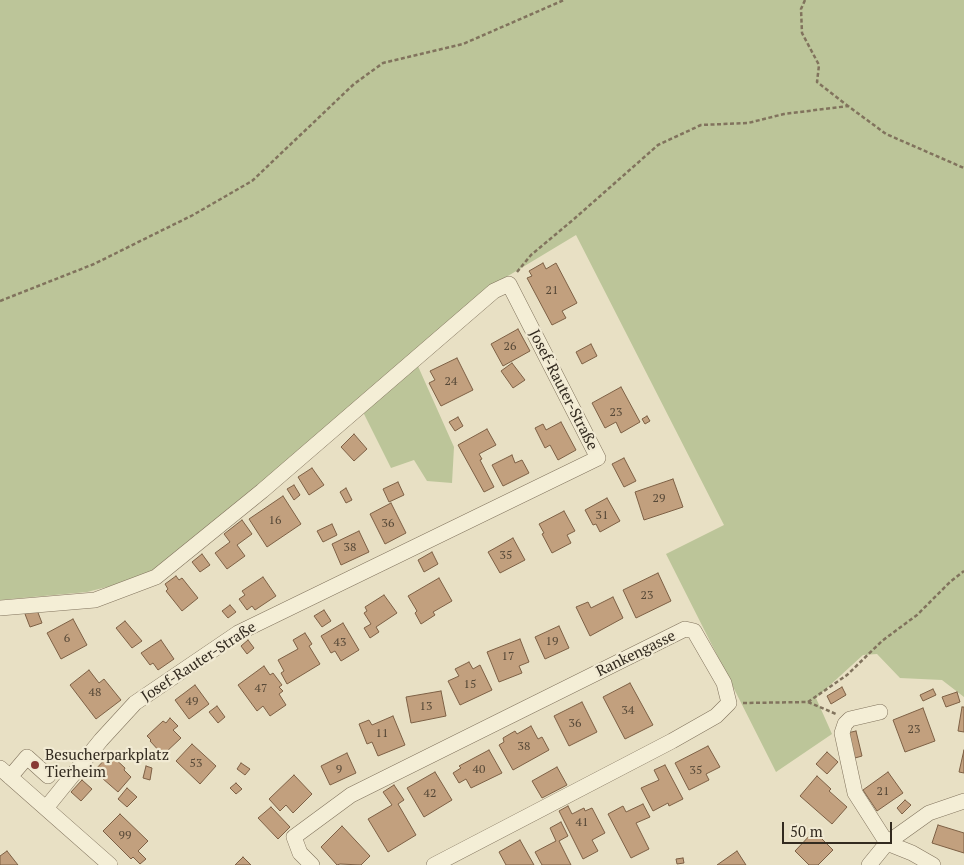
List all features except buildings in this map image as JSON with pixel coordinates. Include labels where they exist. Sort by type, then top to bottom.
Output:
[{"type":"street","points":[[0,608],[95,600],[156,577],[269,484],[494,291],[508,284]]},
{"type":"street","name":"Josef-Rauter-Straße","points":[[46,808],[101,740],[135,704],[238,633],[598,458],[508,284]]},
{"type":"street","name":"Rankengasse","points":[[312,865],[300,853],[294,837],[350,795],[685,629],[694,631],[724,683],[729,703]]},
{"type":"street","points":[[434,865],[672,741],[716,716],[729,703]]},
{"type":"street","points":[[880,712],[850,720],[845,724],[842,733],[855,793],[887,843],[912,853],[933,865]]},
{"type":"street","points":[[48,776],[27,757],[3,773],[110,865]]},
{"type":"street","points":[[869,865],[887,843],[928,813],[964,801]]},
{"type":"path","points":[[0,301],[94,264],[194,214],[252,181],[354,84],[383,63],[463,44],[564,0]]},
{"type":"path","points":[[805,0],[801,8],[802,33],[819,65],[817,82],[886,134],[964,168]]},
{"type":"path","points":[[508,284],[531,255],[658,145],[701,125],[748,124],[784,114],[848,106]]},
{"type":"path","points":[[808,702],[847,675],[882,641],[917,615],[950,582],[964,571]]},
{"type":"path","points":[[729,703],[808,702],[838,715],[845,724]]},
{"type":"green space","points":[[0,0],[964,0],[964,697],[942,680],[900,678],[877,654],[863,655],[816,698],[832,734],[776,772],[666,554],[724,525],[576,235],[488,288],[413,355],[454,447],[452,483],[427,481],[414,460],[391,468],[358,402],[154,575],[87,592],[0,600]]},
{"type":"place","name":"Besucherparkplatz Tierheim","points":[[35,765]]}]
